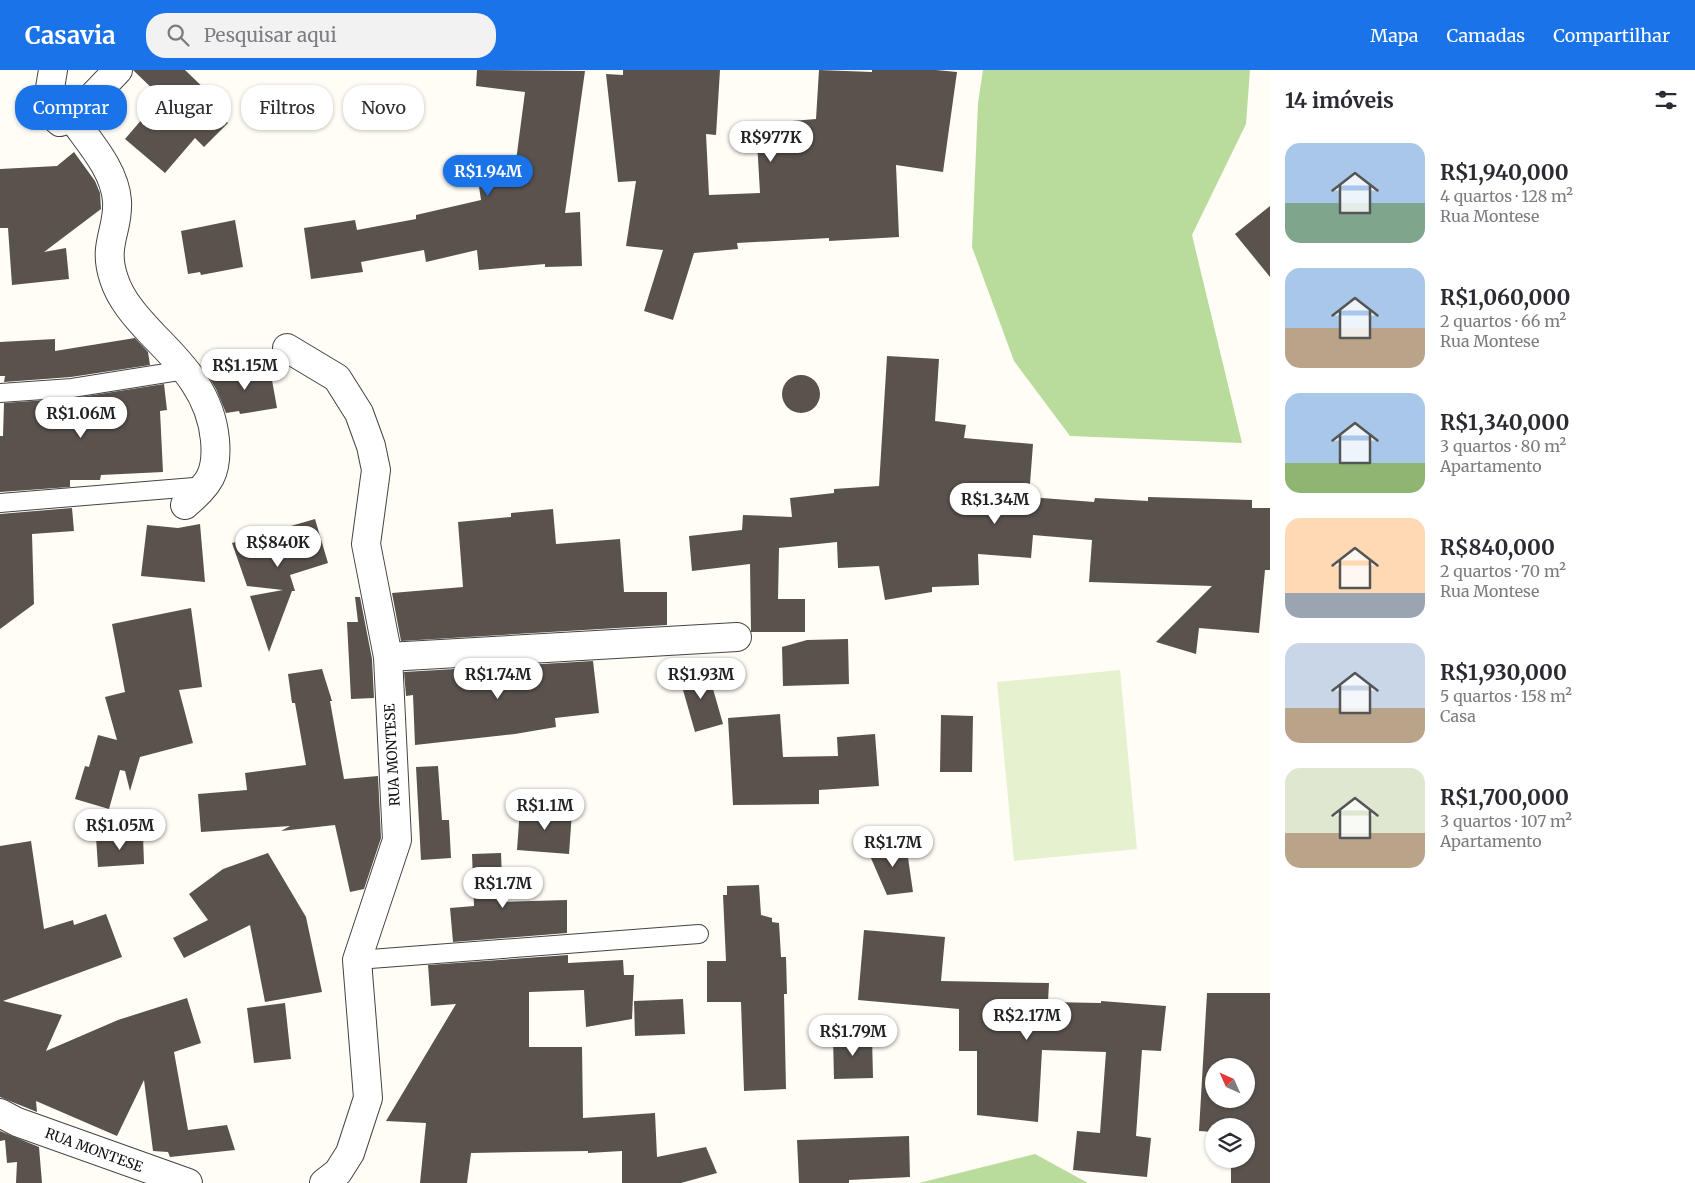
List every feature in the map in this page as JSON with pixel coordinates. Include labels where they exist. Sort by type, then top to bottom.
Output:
[{"type":"street","points":[[50,85],[53,70]]},
{"type":"street","points":[[104,85],[118,70]]},
{"type":"street","points":[[81,130],[109,174],[117,200],[108,259],[114,281],[139,321],[185,370],[202,393],[213,424],[216,455],[212,476],[206,486],[185,505]]},
{"type":"street","name":"RUA MONTESE","points":[[287,348],[338,378],[359,413],[371,446],[376,470],[366,544],[388,657],[397,840],[357,960],[368,1098],[350,1153],[338,1172],[324,1183]]},
{"type":"street","points":[[388,657],[737,637]]},
{"type":"street","name":"RUA MONTESE","points":[[0,1113],[17,1122],[188,1183]]},
{"type":"lane","points":[[0,394],[72,388],[185,370]]},
{"type":"lane","points":[[0,503],[206,486]]},
{"type":"lane","points":[[357,960],[698,934]]},
{"type":"green space","points":[[983,70],[1250,70],[1246,124],[1192,235],[1242,443],[1070,436],[1014,361],[972,247],[978,103]]},
{"type":"green space","points":[[1120,670],[1137,849],[1014,861],[997,682]]},
{"type":"green space","points":[[1035,1154],[1088,1183],[919,1183]]},
{"type":"building","points":[[133,70],[185,70],[201,85],[149,85]]},
{"type":"building","points":[[477,70],[585,71],[565,213],[580,212],[582,266],[545,267],[545,264],[479,270],[477,250],[426,262],[424,250],[361,262],[363,272],[311,279],[304,228],[355,220],[357,230],[416,219],[416,215],[481,200],[476,167],[516,161],[525,92],[476,86]]},
{"type":"building","points":[[623,70],[720,70],[716,135],[706,134],[709,195],[760,193],[756,124],[816,119],[819,70],[872,72],[872,70],[936,70],[957,72],[943,172],[896,165],[899,237],[829,241],[829,238],[737,243],[738,249],[694,253],[673,320],[644,311],[663,250],[626,246],[636,181],[618,182],[606,74],[623,75]]},
{"type":"building","points":[[137,125],[137,130],[221,130],[204,147],[195,138],[165,173],[125,139]]},
{"type":"building","points":[[74,152],[95,181],[100,193],[101,209],[44,252],[66,248],[69,279],[12,285],[8,228],[0,228],[0,169],[57,166]]},
{"type":"building","points":[[1270,206],[1270,277],[1235,234]]},
{"type":"building","points":[[235,220],[243,267],[201,275],[200,272],[188,274],[181,231]]},
{"type":"building","points":[[135,338],[148,352],[150,365],[71,377],[4,382],[5,376],[0,376],[0,342],[55,339],[55,351]]},
{"type":"building","points":[[887,356],[939,359],[935,421],[966,425],[964,438],[1033,444],[1029,497],[1094,502],[1095,498],[1148,501],[1148,497],[1252,500],[1252,508],[1270,508],[1270,570],[1265,570],[1259,633],[1199,628],[1196,654],[1156,642],[1212,586],[1089,582],[1092,540],[1033,535],[1031,558],[978,554],[979,585],[932,587],[932,592],[885,600],[879,566],[838,568],[837,542],[779,548],[778,599],[805,599],[805,632],[751,632],[750,564],[692,571],[689,536],[742,530],[743,515],[792,517],[790,498],[834,493],[834,489],[879,486]]},
{"type":"building","points":[[270,369],[277,408],[240,414],[239,411],[226,413],[216,389],[207,374],[230,370],[231,376]]},
{"type":"building","points":[[801,375],[814,381],[820,394],[814,407],[801,413],[788,407],[782,394],[788,381]]},
{"type":"building","points":[[164,384],[167,410],[160,411],[163,472],[101,475],[100,480],[70,480],[70,487],[0,492],[0,436],[3,436],[4,403],[74,398]]},
{"type":"building","points":[[72,508],[74,531],[32,534],[34,604],[0,629],[0,514]]},
{"type":"building","points":[[553,509],[556,544],[620,539],[624,592],[667,592],[667,625],[401,641],[392,593],[463,587],[458,522],[511,517],[511,513]]},
{"type":"building","points":[[315,519],[328,563],[290,575],[295,591],[292,591],[269,652],[250,596],[283,590],[247,586],[232,543]]},
{"type":"building","points":[[200,524],[205,582],[141,576],[147,525],[178,528]]},
{"type":"building","points":[[355,597],[360,597],[372,659],[374,698],[351,699],[347,622],[358,622]]},
{"type":"building","points":[[191,608],[202,687],[179,690],[193,743],[140,757],[130,791],[125,771],[120,770],[109,809],[75,799],[85,766],[89,767],[98,735],[117,740],[105,697],[125,692],[112,624]]},
{"type":"building","points":[[848,639],[849,684],[783,686],[782,647],[807,640]]},
{"type":"building","points":[[593,661],[599,713],[555,718],[556,727],[515,734],[415,745],[413,695],[406,696],[404,672]]},
{"type":"building","points":[[707,668],[723,724],[695,732],[679,676]]},
{"type":"building","points":[[322,669],[332,701],[330,701],[344,779],[378,776],[381,838],[364,889],[350,892],[335,825],[281,831],[290,826],[201,832],[198,794],[247,790],[245,773],[306,765],[295,703],[292,703],[288,674]]},
{"type":"building","points":[[780,714],[783,757],[838,756],[837,737],[875,734],[879,786],[819,790],[819,804],[733,805],[728,718]]},
{"type":"building","points":[[941,715],[973,716],[972,772],[940,772]]},
{"type":"building","points":[[438,766],[442,820],[449,820],[451,858],[421,860],[416,767]]},
{"type":"building","points":[[520,809],[572,812],[569,854],[517,850]]},
{"type":"building","points":[[143,835],[144,864],[98,867],[96,837]]},
{"type":"building","points":[[31,841],[44,929],[73,920],[74,925],[106,914],[122,957],[3,1001],[62,1015],[46,1051],[118,1020],[187,998],[201,1043],[174,1052],[188,1130],[227,1125],[235,1150],[170,1157],[168,1152],[153,1151],[144,1080],[117,1136],[36,1101],[37,1112],[0,1097],[0,846]]},
{"type":"building","points":[[906,844],[913,892],[887,895],[867,849]]},
{"type":"building","points":[[268,853],[306,917],[322,992],[265,1002],[250,925],[184,958],[173,938],[208,920],[189,894],[223,869]]},
{"type":"building","points":[[501,853],[503,902],[567,900],[567,933],[453,942],[450,908],[474,906],[472,854]]},
{"type":"building","points":[[759,885],[761,915],[772,918],[772,922],[779,923],[781,957],[786,957],[787,994],[784,994],[786,1089],[744,1091],[741,1002],[707,1002],[707,961],[726,961],[723,895],[727,895],[727,886]]},
{"type":"building","points":[[864,930],[945,937],[941,981],[1049,983],[1048,1002],[1101,1003],[1101,1001],[1166,1006],[1161,1051],[1142,1050],[1136,1136],[1151,1138],[1147,1177],[1073,1170],[1077,1131],[1100,1133],[1106,1052],[1042,1050],[1038,1122],[977,1115],[977,1051],[959,1051],[959,1009],[858,1000]]},
{"type":"building","points":[[568,955],[568,963],[623,960],[624,975],[634,975],[632,1019],[586,1027],[584,990],[529,992],[529,1047],[582,1047],[583,1118],[655,1113],[657,1157],[706,1147],[717,1173],[681,1183],[622,1183],[622,1151],[588,1153],[588,1151],[471,1153],[467,1183],[420,1183],[426,1123],[386,1121],[456,1004],[431,1006],[428,965]]},
{"type":"building","points":[[1207,993],[1270,993],[1270,1183],[1231,1183],[1231,1168],[1255,1168],[1255,1118],[1205,1118],[1205,1131],[1199,1131]]},
{"type":"building","points":[[683,999],[685,1034],[635,1036],[634,1001]]},
{"type":"building","points":[[285,1003],[291,1059],[254,1063],[247,1008]]},
{"type":"building","points":[[872,1036],[873,1078],[834,1079],[833,1037]]},
{"type":"building","points":[[0,1131],[39,1147],[42,1183],[16,1183],[17,1162],[7,1163],[5,1140],[0,1141]]},
{"type":"building","points":[[909,1136],[910,1177],[849,1180],[849,1183],[799,1183],[797,1140]]}]
